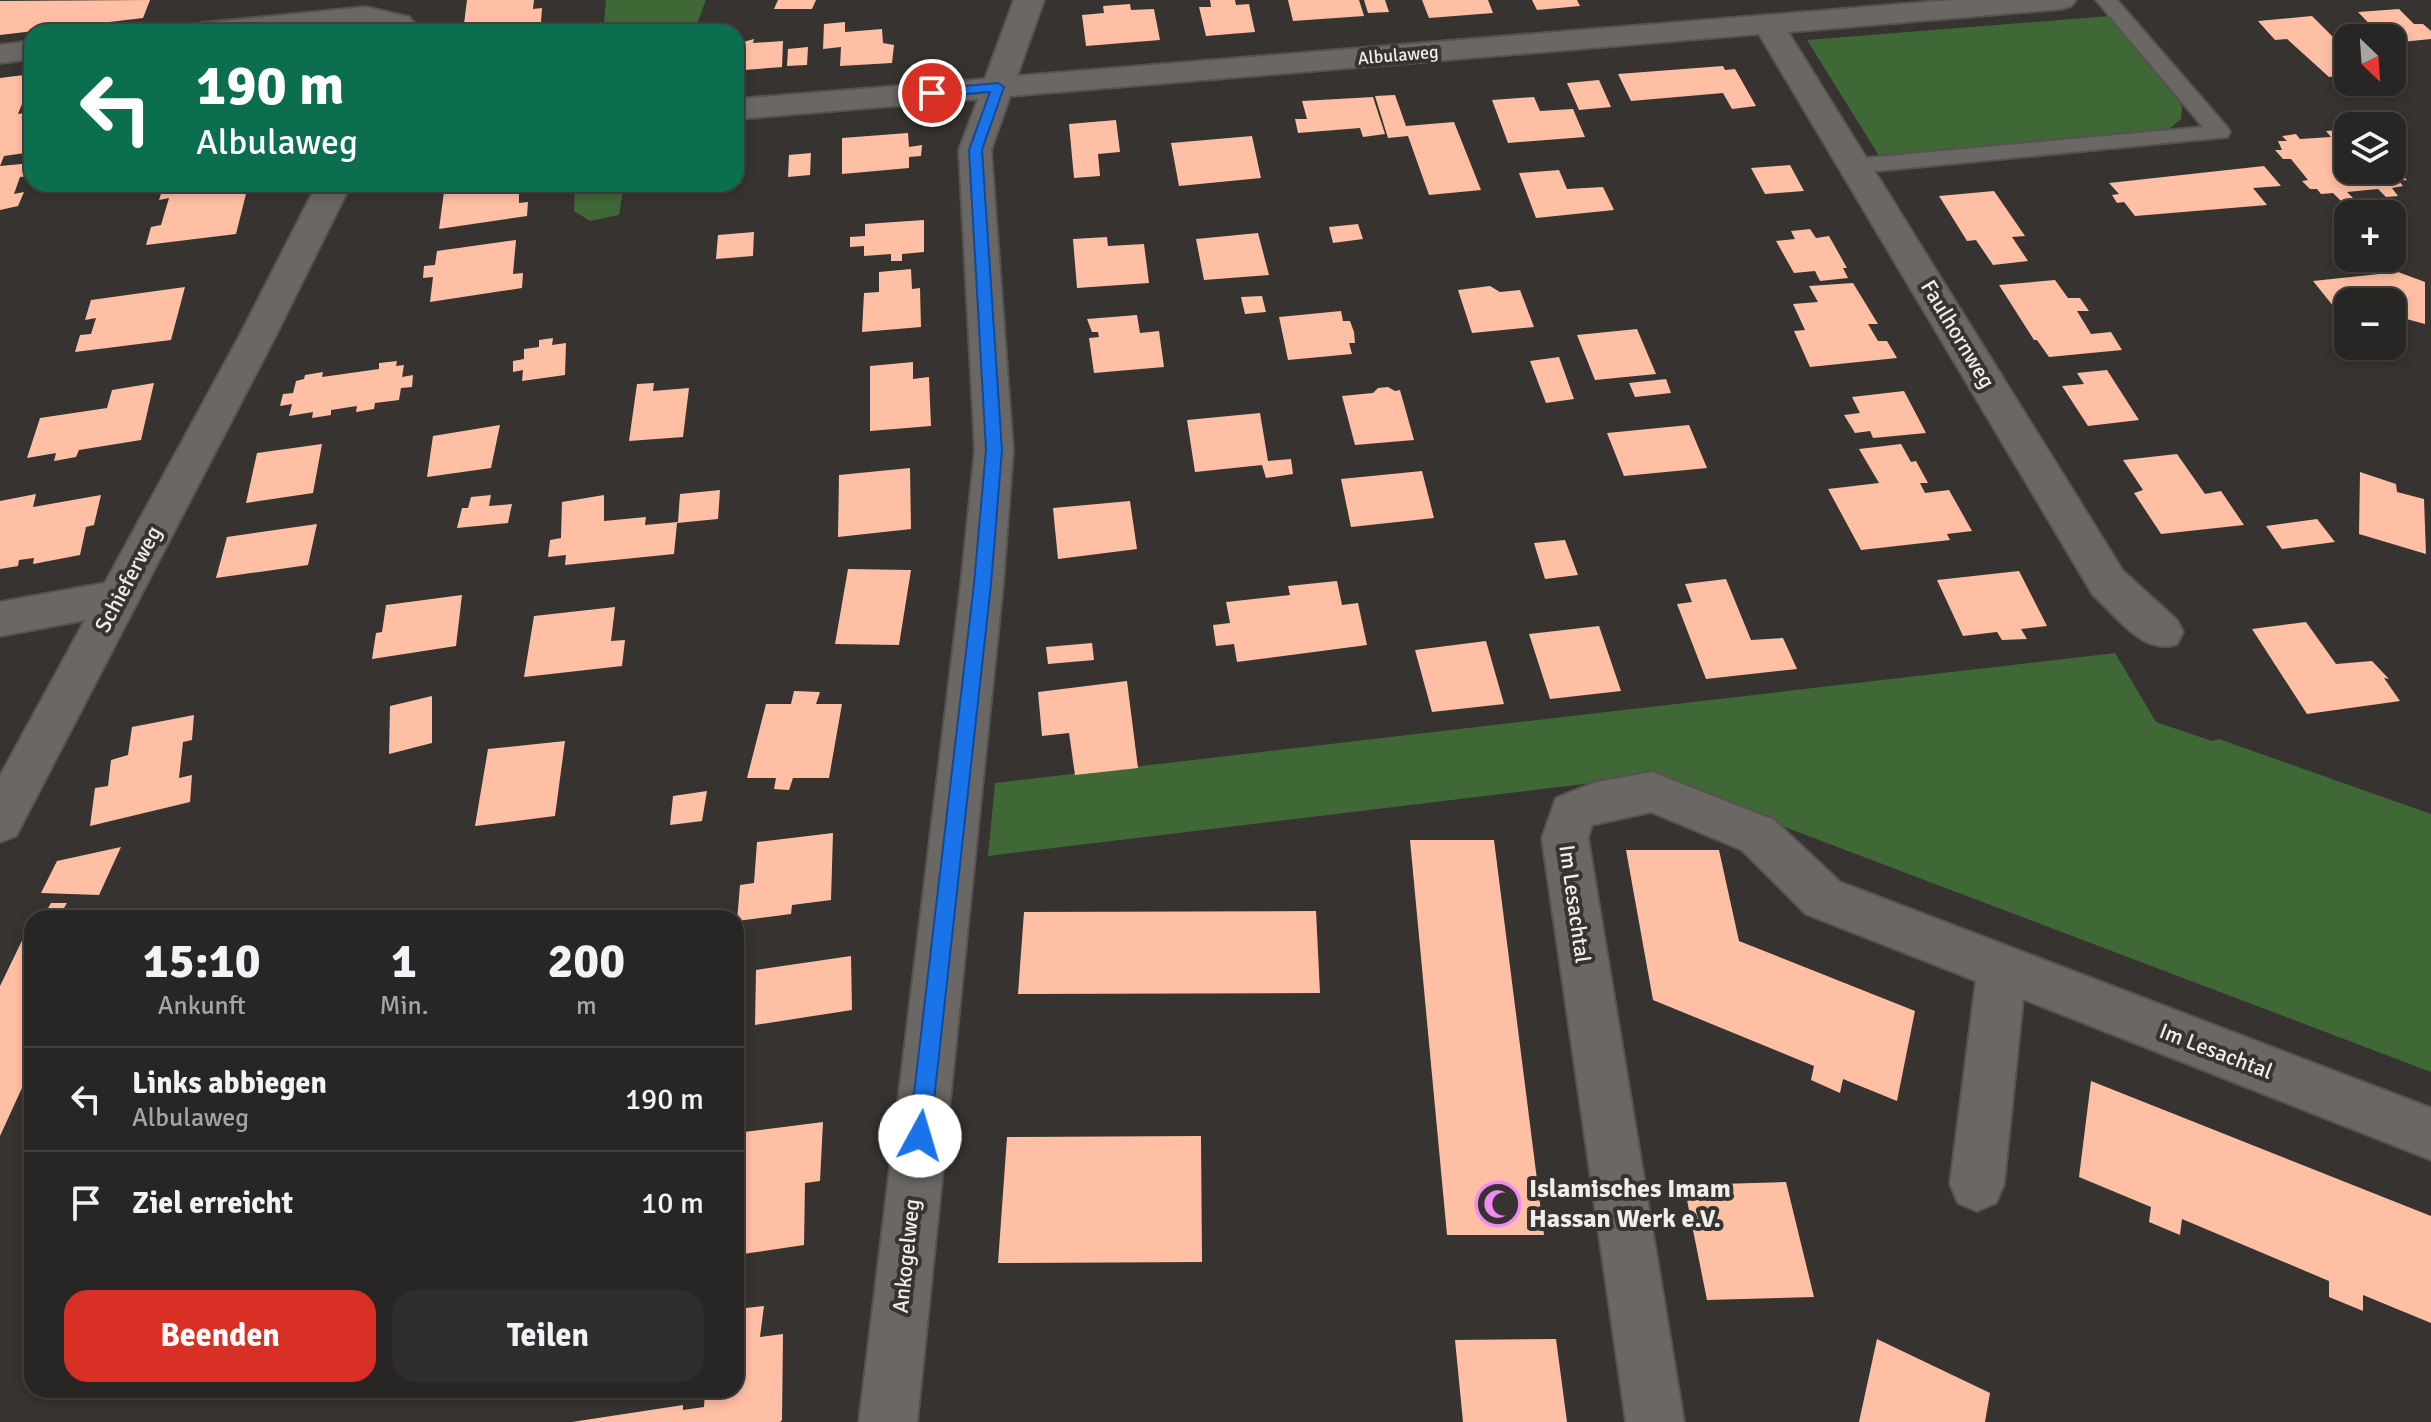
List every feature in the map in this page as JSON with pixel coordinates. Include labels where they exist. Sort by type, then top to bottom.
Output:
[{"type":"street","name":"Ankogelweg","points":[[888,1422],[982,584],[994,450],[975,150],[1029,0]]},
{"type":"street","name":"Albulaweg","points":[[744,108],[2061,0]]},
{"type":"street","points":[[284,24],[366,16],[399,24]]},
{"type":"street","name":"Faulhornweg","points":[[1768,24],[2108,583],[2162,632]]},
{"type":"street","points":[[0,54],[24,51]]},
{"type":"street","name":"Schieferweg","points":[[0,821],[257,337],[330,192]]},
{"type":"street","points":[[0,619],[118,597]]},
{"type":"street","name":"Im Lesachtal","points":[[1655,1422],[1565,838],[1572,812],[1596,802],[1652,792],[1758,835],[1823,898],[2431,1134]]},
{"type":"street","points":[[1977,1184],[2002,967]]},
{"type":"lane","points":[[1855,166],[2219,132],[2106,0]]},
{"type":"green space","points":[[606,0],[706,0],[697,24],[604,24]]},
{"type":"green space","points":[[2110,16],[2177,93],[2182,107],[2181,119],[2170,128],[2154,133],[1881,159],[1807,40]]},
{"type":"green space","points":[[575,192],[623,192],[619,215],[590,221],[574,211]]},
{"type":"green space","points":[[2115,653],[2156,722],[2212,741],[2219,739],[2431,814],[2431,1072],[1650,776],[988,856],[995,783]]},
{"type":"building","points":[[150,0],[143,18],[93,24],[24,24],[24,32],[0,35],[0,1]]},
{"type":"building","points":[[467,0],[534,0],[533,9],[542,8],[541,22],[464,24]]},
{"type":"building","points":[[778,0],[816,0],[812,9],[774,9]]},
{"type":"building","points":[[1210,0],[1235,0],[1236,5],[1249,4],[1255,32],[1206,36],[1199,7],[1211,7]]},
{"type":"building","points":[[1288,0],[1359,0],[1364,16],[1293,21]]},
{"type":"building","points":[[1364,0],[1385,0],[1389,12],[1368,13]]},
{"type":"building","points":[[1422,0],[1488,0],[1493,13],[1429,18]]},
{"type":"building","points":[[1532,0],[1577,0],[1580,6],[1537,10]]},
{"type":"building","points":[[1130,4],[1131,10],[1154,9],[1160,40],[1086,46],[1082,15],[1104,13],[1103,6]]},
{"type":"building","points":[[2399,9],[2414,24],[2423,24],[2431,31],[2431,39],[2406,42],[2406,24],[2370,24],[2358,12]]},
{"type":"building","points":[[2312,16],[2334,38],[2334,76],[2329,77],[2287,39],[2275,40],[2258,21]]},
{"type":"building","points":[[845,22],[845,32],[882,29],[883,43],[894,45],[892,63],[840,66],[841,47],[823,49],[824,24]]},
{"type":"building","points":[[754,39],[753,43],[783,41],[782,67],[744,70],[744,42]]},
{"type":"building","points":[[808,47],[807,65],[787,66],[788,49]]},
{"type":"building","points":[[1723,66],[1725,70],[1735,69],[1756,106],[1732,109],[1723,93],[1631,101],[1618,74]]},
{"type":"building","points":[[24,75],[24,99],[18,114],[24,113],[24,153],[4,156],[0,166],[0,78]]},
{"type":"building","points":[[1599,80],[1611,107],[1579,110],[1567,83]]},
{"type":"building","points":[[1395,95],[1406,126],[1454,122],[1481,190],[1429,195],[1408,136],[1388,138],[1375,96]]},
{"type":"building","points":[[1373,97],[1385,134],[1363,137],[1360,128],[1298,133],[1295,119],[1307,119],[1302,101]]},
{"type":"building","points":[[1534,97],[1540,111],[1573,109],[1585,137],[1508,143],[1492,100]]},
{"type":"building","points":[[1116,120],[1120,152],[1098,154],[1100,176],[1074,178],[1069,124]]},
{"type":"building","points":[[2334,130],[2334,184],[2401,184],[2403,186],[2392,188],[2398,196],[2386,197],[2378,189],[2347,192],[2355,200],[2340,200],[2333,193],[2321,194],[2302,181],[2308,180],[2291,159],[2283,159],[2275,150],[2282,150],[2278,141],[2287,141],[2282,136],[2296,134],[2300,139],[2331,137],[2326,131]]},
{"type":"building","points":[[908,133],[909,147],[922,145],[921,156],[909,157],[909,168],[842,174],[842,138]]},
{"type":"building","points":[[1252,136],[1261,178],[1179,186],[1171,143]]},
{"type":"building","points":[[811,153],[810,175],[788,177],[789,155]]},
{"type":"building","points":[[24,164],[24,177],[20,177],[14,194],[24,192],[18,206],[0,210],[0,166]]},
{"type":"building","points":[[1790,165],[1804,191],[1765,194],[1751,168]]},
{"type":"building","points":[[2264,166],[2281,186],[2253,188],[2267,205],[2135,216],[2124,202],[2117,203],[2112,195],[2119,194],[2109,183]]},
{"type":"building","points":[[1559,170],[1567,189],[1603,187],[1614,210],[1536,218],[1519,173]]},
{"type":"building","points":[[1994,191],[2025,236],[2012,237],[2028,261],[1993,265],[1976,240],[1967,241],[1939,196]]},
{"type":"building","points":[[162,192],[246,192],[236,234],[146,245],[151,227],[161,225],[169,198],[159,200]]},
{"type":"building","points":[[444,192],[519,192],[519,203],[528,202],[527,216],[439,229]]},
{"type":"building","points":[[924,220],[924,252],[902,254],[902,261],[891,261],[891,254],[864,256],[864,246],[850,247],[850,237],[865,236],[865,224]]},
{"type":"building","points":[[1358,224],[1363,239],[1333,243],[1329,227]]},
{"type":"building","points":[[1810,229],[1816,238],[1829,236],[1847,268],[1843,268],[1848,278],[1820,281],[1815,271],[1794,273],[1776,241],[1795,239],[1791,231]]},
{"type":"building","points":[[754,232],[753,256],[716,259],[718,235]]},
{"type":"building","points":[[1258,233],[1269,275],[1204,280],[1196,239]]},
{"type":"building","points":[[1107,237],[1108,246],[1144,244],[1149,283],[1077,288],[1073,239]]},
{"type":"building","points":[[516,240],[513,274],[523,273],[522,288],[430,302],[433,277],[423,278],[424,266],[435,265],[437,251]]},
{"type":"building","points":[[911,269],[912,289],[920,288],[921,327],[862,332],[864,293],[879,292],[879,272]]},
{"type":"building","points":[[2398,272],[2425,282],[2425,324],[2406,319],[2406,288],[2334,288],[2334,307],[2313,281]]},
{"type":"building","points":[[2055,280],[2068,298],[2080,298],[2089,311],[2077,311],[2091,334],[2111,332],[2122,350],[2049,357],[2034,340],[1999,285]]},
{"type":"building","points":[[1853,283],[1878,324],[1868,324],[1878,341],[1887,341],[1897,358],[1810,367],[1794,331],[1805,330],[1793,304],[1818,302],[1809,286]]},
{"type":"building","points":[[1490,286],[1500,292],[1520,290],[1534,327],[1472,333],[1458,290]]},
{"type":"building","points":[[185,287],[171,340],[75,352],[80,335],[91,334],[96,318],[85,320],[91,300]]},
{"type":"building","points":[[1262,296],[1266,312],[1245,314],[1241,297]]},
{"type":"building","points":[[1341,311],[1343,321],[1350,321],[1354,332],[1355,343],[1349,343],[1352,354],[1288,360],[1279,317]]},
{"type":"building","points":[[1137,315],[1140,333],[1159,331],[1164,367],[1094,373],[1089,338],[1099,337],[1098,332],[1092,332],[1087,319]]},
{"type":"building","points":[[1637,329],[1656,374],[1595,380],[1577,335]]},
{"type":"building","points":[[553,338],[552,345],[566,343],[565,375],[522,381],[523,370],[513,372],[513,361],[524,359],[524,349],[539,347],[539,340]]},
{"type":"building","points":[[1559,357],[1574,399],[1546,403],[1530,361]]},
{"type":"building","points":[[397,361],[396,366],[404,365],[402,377],[413,375],[412,387],[401,388],[399,400],[375,403],[374,409],[356,412],[357,406],[331,410],[331,415],[312,418],[313,412],[289,416],[292,404],[280,406],[283,394],[293,393],[296,381],[304,379],[305,375],[323,372],[322,377],[379,369],[379,363]]},
{"type":"building","points":[[913,362],[913,379],[929,377],[931,426],[870,431],[870,366]]},
{"type":"building","points":[[2107,370],[2139,420],[2088,426],[2062,386],[2084,384],[2077,373]]},
{"type":"building","points":[[1666,379],[1671,393],[1635,397],[1629,383]]},
{"type":"building","points":[[154,383],[141,440],[79,450],[76,457],[54,461],[56,453],[27,458],[40,418],[107,408],[112,390]]},
{"type":"building","points":[[654,383],[653,391],[689,388],[683,437],[629,441],[637,384]]},
{"type":"building","points":[[1378,388],[1400,390],[1414,440],[1355,445],[1342,396],[1373,393]]},
{"type":"building","points":[[1904,391],[1926,433],[1873,438],[1870,431],[1855,433],[1844,415],[1860,413],[1852,397]]},
{"type":"building","points":[[1260,413],[1268,461],[1291,459],[1293,474],[1266,478],[1262,465],[1195,472],[1187,420]]},
{"type":"building","points":[[500,425],[491,468],[427,477],[433,436]]},
{"type":"building","points":[[1689,425],[1707,468],[1624,476],[1607,433]]},
{"type":"building","points":[[322,444],[313,493],[246,503],[257,453]]},
{"type":"building","points":[[1901,444],[1911,462],[1916,461],[1928,483],[1920,483],[1925,493],[1949,490],[1972,531],[1947,534],[1950,540],[1861,550],[1828,489],[1879,483],[1859,449]]},
{"type":"building","points":[[2177,454],[2205,494],[2221,491],[2244,525],[2161,534],[2134,493],[2143,490],[2123,460]]},
{"type":"building","points":[[910,468],[911,529],[838,537],[839,475]]},
{"type":"building","points":[[1422,471],[1434,518],[1351,527],[1341,479]]},
{"type":"building","points":[[2360,472],[2396,484],[2397,492],[2424,499],[2426,554],[2359,534]]},
{"type":"building","points":[[720,490],[718,519],[677,523],[674,554],[565,565],[566,555],[548,557],[550,540],[561,538],[562,502],[604,495],[604,521],[646,517],[645,525],[678,522],[680,494]]},
{"type":"building","points":[[36,494],[33,507],[101,495],[94,525],[86,527],[80,555],[33,564],[34,558],[19,560],[18,566],[0,569],[0,501]]},
{"type":"building","points":[[491,495],[489,506],[512,504],[508,523],[457,528],[462,508],[468,508],[471,497]]},
{"type":"building","points":[[1130,501],[1137,549],[1058,559],[1053,508]]},
{"type":"building","points":[[2317,519],[2335,542],[2282,549],[2266,526]]},
{"type":"building","points":[[317,524],[308,565],[216,578],[227,537]]},
{"type":"building","points":[[1565,540],[1578,575],[1545,579],[1534,543]]},
{"type":"building","points":[[848,569],[911,570],[899,645],[835,644]]},
{"type":"building","points":[[2019,571],[2047,626],[2021,629],[2027,639],[2002,640],[1997,632],[1963,636],[1937,580]]},
{"type":"building","points":[[1726,579],[1751,640],[1783,638],[1797,669],[1706,679],[1677,604],[1692,602],[1685,584]]},
{"type":"building","points":[[1337,581],[1342,605],[1358,603],[1367,645],[1237,662],[1234,644],[1216,646],[1213,625],[1230,623],[1226,602],[1290,595],[1288,586]]},
{"type":"building","points":[[462,595],[456,646],[372,659],[376,633],[382,632],[386,605]]},
{"type":"building","points":[[615,607],[611,641],[625,640],[622,666],[524,677],[534,616]]},
{"type":"building","points":[[2306,622],[2336,664],[2372,661],[2389,679],[2384,678],[2400,701],[2307,714],[2252,629]]},
{"type":"building","points":[[1599,626],[1621,691],[1550,699],[1529,634]]},
{"type":"building","points":[[1486,641],[1504,704],[1432,712],[1415,650]]},
{"type":"building","points":[[1092,643],[1094,660],[1048,664],[1046,647]]},
{"type":"building","points":[[1127,681],[1138,768],[1075,775],[1069,733],[1042,736],[1038,692]]},
{"type":"building","points":[[794,691],[820,692],[816,704],[842,704],[829,778],[793,778],[789,790],[774,789],[776,778],[747,778],[766,704],[791,704]]},
{"type":"building","points":[[432,696],[432,743],[389,754],[390,706]]},
{"type":"building","points":[[194,715],[192,740],[183,742],[179,778],[192,775],[190,802],[90,826],[95,788],[108,786],[111,760],[128,755],[132,727]]},
{"type":"building","points":[[565,741],[555,816],[475,826],[488,749]]},
{"type":"building","points":[[707,791],[702,821],[670,825],[673,796]]},
{"type":"building","points":[[833,833],[831,900],[792,905],[791,914],[744,920],[744,910],[738,910],[740,885],[754,883],[757,842]]},
{"type":"building","points":[[1410,840],[1494,840],[1544,1235],[1447,1235]]},
{"type":"building","points":[[121,847],[99,895],[41,893],[57,861]]},
{"type":"building","points":[[1626,850],[1719,850],[1739,941],[1915,1011],[1897,1101],[1843,1079],[1840,1093],[1811,1080],[1814,1066],[1653,1000]]},
{"type":"building","points":[[51,903],[67,903],[63,910],[47,910]]},
{"type":"building","points":[[1316,911],[1320,993],[1018,994],[1024,912]]},
{"type":"building","points":[[24,936],[24,1084],[0,1136],[0,986]]},
{"type":"building","points":[[851,956],[852,1010],[755,1025],[756,970]]},
{"type":"building","points":[[2091,1081],[2431,1216],[2431,1323],[2363,1295],[2363,1311],[2329,1297],[2329,1281],[2182,1219],[2180,1235],[2149,1222],[2151,1207],[2079,1177]]},
{"type":"building","points":[[823,1122],[820,1181],[805,1183],[804,1245],[744,1254],[744,1132]]},
{"type":"building","points":[[1201,1136],[1202,1262],[998,1263],[1007,1137]]},
{"type":"building","points":[[1786,1182],[1814,1297],[1707,1300],[1684,1185]]},
{"type":"building","points":[[764,1306],[760,1337],[783,1334],[780,1422],[572,1422],[683,1405],[683,1410],[704,1407],[705,1398],[744,1398],[744,1308]]},
{"type":"building","points":[[1556,1339],[1567,1422],[1463,1422],[1455,1340]]},
{"type":"building","points":[[1877,1339],[1990,1393],[1985,1422],[1859,1422]]},
{"type":"place","name":"Islamisches Imam Hassan Werk e.V.","points":[[1498,1204]]},
{"type":"route","points":[[920,1136],[982,584],[994,450],[975,150],[998,87],[932,93]]}]
